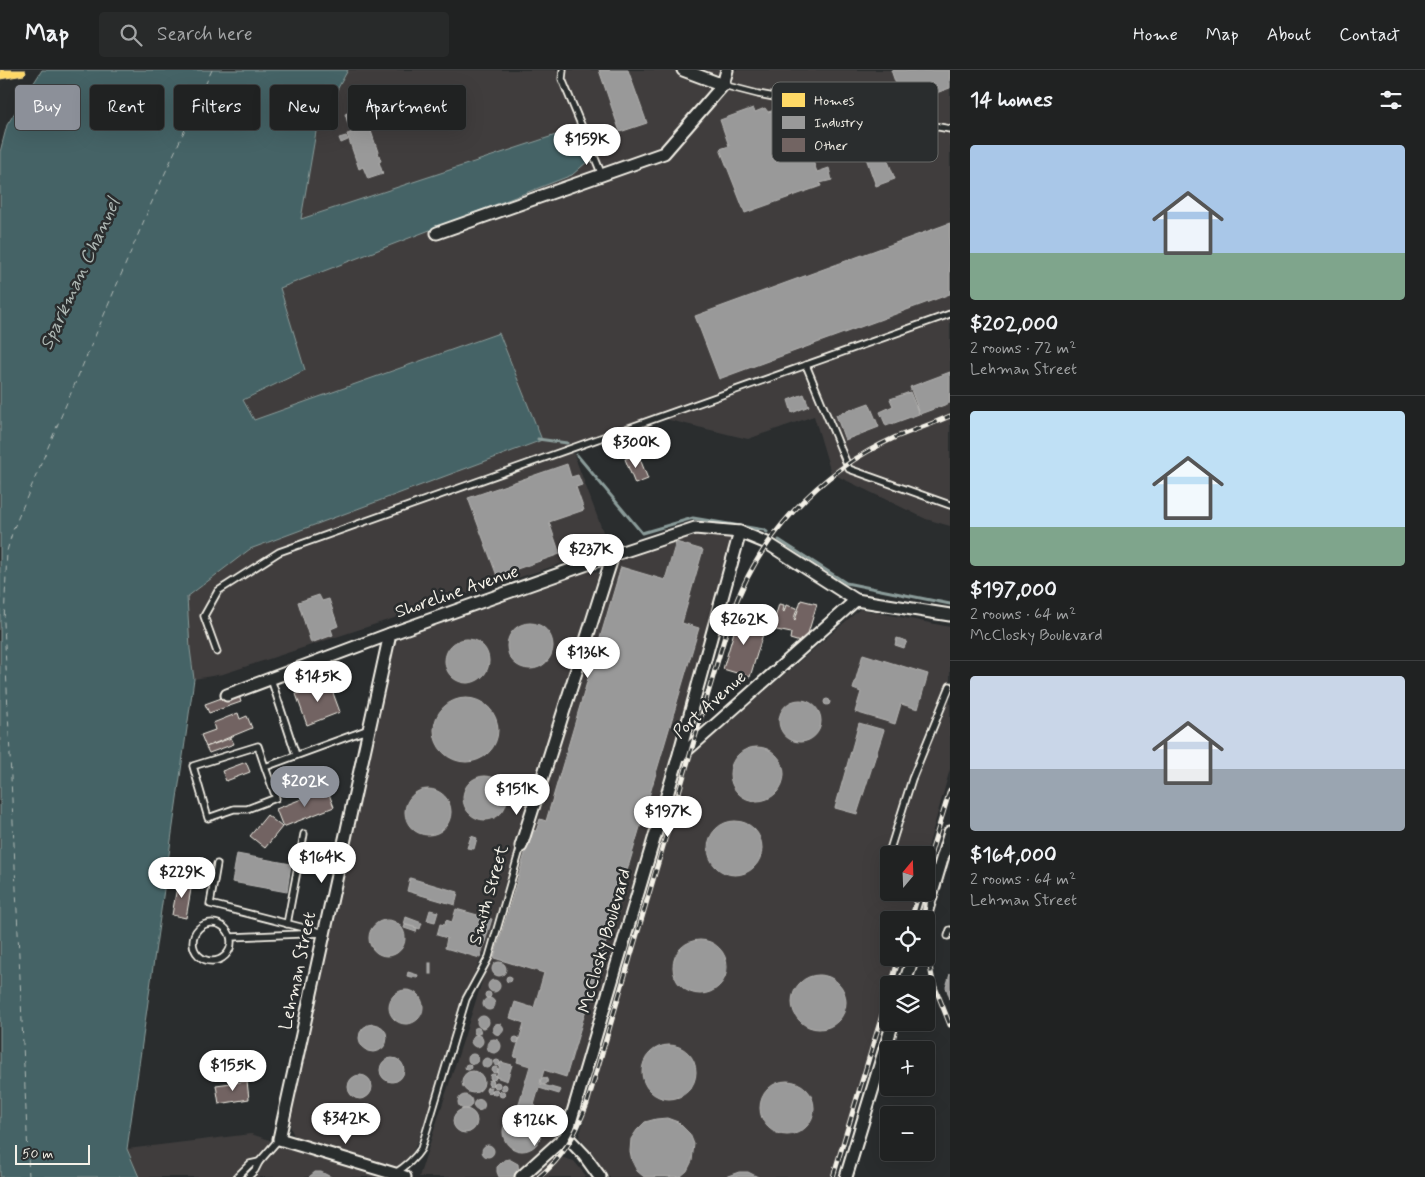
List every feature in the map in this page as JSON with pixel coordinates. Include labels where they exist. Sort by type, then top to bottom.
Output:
[{"type":"street","points":[[683,70],[723,85]]},
{"type":"street","points":[[437,234],[664,153],[723,85],[727,70]]},
{"type":"street","name":"Shoreline Avenue","points":[[227,695],[390,634],[695,528],[740,532],[768,543],[856,600],[950,614]]},
{"type":"street","name":"McClosky Boulevard","points":[[566,1136],[678,758],[740,532]]},
{"type":"street","name":"Smith Street","points":[[522,846],[613,555]]},
{"type":"street","name":"Port Avenue","points":[[678,758],[856,600]]},
{"type":"street","name":"Lehman Street","points":[[279,1139],[390,634]]},
{"type":"street","points":[[927,911],[950,832]]},
{"type":"street","points":[[846,1177],[890,1031]]},
{"type":"street","points":[[521,1177],[566,1136],[584,1155],[600,1177]]},
{"type":"street","points":[[279,1139],[400,1175]]},
{"type":"lane","points":[[563,70],[562,79],[602,175]]},
{"type":"lane","points":[[723,85],[772,97]]},
{"type":"lane","points":[[217,652],[204,616],[218,590],[279,552],[950,314]]},
{"type":"lane","points":[[806,365],[849,469],[950,505]]},
{"type":"lane","points":[[271,678],[296,756]]},
{"type":"lane","points":[[891,846],[912,779],[950,686]]},
{"type":"lane","points":[[265,767],[369,728]]},
{"type":"lane","points":[[258,746],[265,767],[276,798],[247,809],[234,809],[208,818],[193,766],[258,746]]},
{"type":"lane","points":[[287,924],[304,834]]},
{"type":"lane","name":"Smith Street","points":[[400,1175],[421,1149],[466,999],[489,957],[522,846]]},
{"type":"lane","points":[[217,864],[210,904],[324,933]]},
{"type":"lane","points":[[217,923],[228,931],[231,937],[232,944],[230,950],[221,960],[207,961],[202,959],[194,950],[193,937],[204,924],[217,923]]},
{"type":"lane","points":[[231,937],[324,933]]},
{"type":"lane","points":[[248,1177],[279,1139]]},
{"type":"lane","points":[[237,1177],[250,1164],[259,1162]]},
{"type":"shaded area","points":[[348,70],[950,70],[950,526],[926,519],[831,473],[814,416],[748,439],[661,418],[573,452],[609,548],[223,674],[194,679],[187,597],[250,549],[541,440],[499,333],[254,421],[243,401],[305,370],[280,288],[301,220],[316,130],[338,130],[338,88]]},
{"type":"shaded area","points":[[706,533],[734,539],[566,1115],[554,1140],[543,1152],[574,1161],[587,1177],[419,1177],[618,560],[689,535]]},
{"type":"shaded area","points":[[588,569],[599,573],[486,949],[477,967],[412,1154],[396,1168],[389,1169],[297,1142],[291,1129],[289,1115],[394,642],[401,635]]},
{"type":"shaded area","points":[[860,609],[950,627],[950,769],[929,846],[880,846],[880,901],[913,901],[910,911],[880,911],[880,966],[895,966],[892,976],[880,976],[880,1018],[835,1177],[609,1177],[579,1137],[683,762]]},
{"type":"shaded area","points":[[251,1134],[383,1177],[139,1177],[127,1149]]},
{"type":"water","name":"Sparkman Channel","points":[[42,70],[348,70],[338,88],[338,85],[270,85],[270,130],[316,130],[301,219],[577,128],[588,161],[572,175],[280,288],[305,370],[243,400],[254,420],[499,333],[542,440],[250,549],[187,597],[194,679],[127,1149],[139,1177],[0,1177],[0,152],[7,125],[15,112],[15,130],[80,130],[80,85],[32,85]]},
{"type":"building: Homes","points":[[0,70],[25,70],[26,73],[0,79]]},
{"type":"building: Industry","points":[[599,70],[628,70],[647,123],[620,132]]},
{"type":"building: Industry","points":[[891,70],[950,70],[950,88],[938,92],[938,82],[895,82]]},
{"type":"building: Industry","points":[[753,108],[755,112],[765,108],[768,112],[772,111],[772,162],[813,162],[817,172],[829,168],[832,180],[820,183],[821,186],[745,213],[720,149],[729,146],[720,120]]},
{"type":"building: Industry","points":[[348,113],[348,124],[345,114]]},
{"type":"building: Industry","points":[[350,130],[373,130],[371,131],[381,161],[379,162],[383,174],[368,179],[363,167],[359,169],[347,134],[351,133]]},
{"type":"building: Industry","points":[[346,136],[348,140],[341,143],[339,138]]},
{"type":"building: Industry","points":[[867,162],[888,162],[895,179],[876,186]]},
{"type":"building: Industry","points":[[950,223],[950,294],[719,379],[695,316]]},
{"type":"building: Industry","points":[[950,372],[950,403],[920,414],[910,387]]},
{"type":"building: Industry","points":[[910,392],[919,414],[886,426],[880,412],[893,406],[890,399]]},
{"type":"building: Industry","points":[[804,394],[809,406],[792,413],[788,400]]},
{"type":"building: Industry","points":[[869,403],[879,427],[845,440],[836,415]]},
{"type":"building: Industry","points":[[567,464],[571,477],[578,475],[582,485],[576,487],[584,510],[549,522],[560,554],[497,576],[468,498]]},
{"type":"building: Industry","points":[[676,542],[703,550],[682,623],[699,628],[566,1077],[544,1070],[540,1084],[561,1090],[559,1094],[539,1088],[534,1105],[536,1106],[534,1115],[517,1110],[530,1066],[517,1062],[518,1058],[514,1057],[524,1023],[510,1018],[515,1002],[534,1008],[544,973],[494,958],[532,830],[536,831],[540,819],[546,821],[621,567],[665,580]]},
{"type":"building: Industry","points":[[319,595],[322,601],[329,599],[338,626],[331,629],[333,635],[311,643],[298,602]]},
{"type":"building: Industry","points":[[530,623],[543,627],[549,633],[553,646],[549,659],[543,665],[530,669],[517,665],[511,659],[507,646],[511,633],[517,627]]},
{"type":"building: Industry","points":[[897,638],[907,641],[904,648],[895,645]]},
{"type":"building: Industry","points":[[471,639],[483,645],[488,652],[488,670],[483,677],[476,682],[463,683],[455,680],[448,673],[445,657],[448,649],[455,642]]},
{"type":"building: Industry","points":[[863,654],[928,674],[918,709],[901,704],[895,724],[855,712],[861,692],[853,689]]},
{"type":"building: Industry","points":[[466,698],[484,704],[492,712],[498,730],[492,748],[484,756],[466,762],[448,756],[440,748],[434,730],[440,712],[448,704]]},
{"type":"building: Industry","points":[[827,699],[830,702],[827,705],[824,702]]},
{"type":"building: Industry","points":[[796,700],[804,700],[815,706],[821,721],[815,736],[804,742],[796,742],[785,736],[779,725],[779,717],[785,706]]},
{"type":"building: Industry","points":[[859,723],[884,730],[857,814],[835,808]]},
{"type":"building: Industry","points":[[752,747],[762,747],[772,751],[780,759],[784,774],[780,789],[772,797],[762,801],[752,801],[742,797],[734,789],[730,779],[730,769],[734,759],[742,751]]},
{"type":"building: Industry","points":[[489,776],[501,782],[506,789],[506,807],[501,814],[494,819],[481,820],[469,814],[464,807],[463,794],[469,782],[476,777]]},
{"type":"building: Industry","points":[[428,789],[441,793],[447,799],[451,812],[447,825],[441,831],[428,835],[415,831],[409,825],[405,812],[409,799],[415,793]]},
{"type":"building: Industry","points":[[730,821],[740,821],[750,825],[758,833],[762,848],[758,863],[750,871],[740,875],[730,875],[720,871],[712,863],[708,853],[708,843],[712,833],[720,825]]},
{"type":"building: Industry","points":[[471,836],[477,838],[474,849],[467,848]]},
{"type":"building: Industry","points":[[237,854],[291,864],[287,892],[232,882]]},
{"type":"building: Industry","points":[[410,878],[458,892],[455,905],[407,891]]},
{"type":"building: Industry","points":[[456,909],[492,919],[480,958],[445,948],[447,938],[437,935],[440,924],[445,925],[446,920],[452,922]]},
{"type":"building: Industry","points":[[430,910],[438,912],[435,922],[427,920]]},
{"type":"building: Industry","points":[[406,917],[422,923],[420,929],[404,924]]},
{"type":"building: Industry","points":[[387,920],[399,926],[405,938],[399,950],[387,956],[375,950],[369,938],[375,926]]},
{"type":"building: Industry","points":[[405,925],[417,928],[416,932],[404,928]]},
{"type":"building: Industry","points":[[695,940],[705,940],[715,944],[723,952],[727,967],[723,982],[715,990],[705,994],[695,994],[685,990],[677,982],[673,972],[673,962],[677,952],[685,944]]},
{"type":"building: Industry","points":[[499,962],[504,964],[506,969],[504,974],[499,976],[494,974],[492,969],[494,964]]},
{"type":"building: Industry","points":[[429,963],[431,963],[431,974],[429,974]]},
{"type":"building: Industry","points":[[408,972],[418,975],[417,978],[407,976]]},
{"type":"building: Industry","points":[[950,974],[950,999],[946,987]]},
{"type":"building: Industry","points":[[814,975],[824,975],[834,979],[842,987],[846,1002],[842,1017],[834,1025],[824,1029],[814,1029],[804,1025],[796,1017],[792,1007],[792,997],[796,987],[804,979]]},
{"type":"building: Industry","points":[[509,976],[512,979],[509,982],[506,979]]},
{"type":"building: Industry","points":[[492,980],[496,980],[500,986],[496,992],[492,992],[488,988],[488,984]]},
{"type":"building: Industry","points":[[406,990],[418,995],[423,1007],[418,1019],[406,1024],[394,1019],[389,1007],[394,995]]},
{"type":"building: Industry","points":[[488,992],[491,995],[488,998],[485,995]]},
{"type":"building: Industry","points":[[487,998],[491,998],[495,1004],[491,1010],[487,1010],[483,1006],[483,1002]]},
{"type":"building: Industry","points":[[485,1016],[488,1017],[488,1027],[481,1028],[478,1027],[477,1020],[478,1017]]},
{"type":"building: Industry","points":[[373,1024],[383,1028],[387,1038],[383,1048],[373,1052],[363,1048],[359,1038],[363,1028]]},
{"type":"building: Industry","points":[[496,1024],[500,1024],[503,1029],[502,1033],[496,1034],[493,1031],[493,1027]]},
{"type":"building: Industry","points":[[477,1028],[480,1031],[477,1034],[474,1031]]},
{"type":"building: Industry","points":[[479,1035],[482,1036],[482,1046],[475,1047],[472,1046],[471,1039],[472,1036]]},
{"type":"building: Industry","points":[[516,1037],[519,1040],[516,1043],[513,1040]]},
{"type":"building: Industry","points":[[494,1039],[499,1041],[501,1046],[499,1051],[494,1053],[489,1051],[487,1046],[489,1041]]},
{"type":"building: Industry","points":[[664,1045],[674,1045],[684,1049],[692,1057],[696,1072],[692,1087],[684,1095],[674,1099],[664,1099],[654,1095],[646,1087],[642,1077],[642,1067],[646,1057],[654,1049]]},
{"type":"building: Industry","points":[[471,1054],[475,1054],[478,1059],[477,1063],[471,1064],[468,1061],[468,1057]]},
{"type":"building: Industry","points":[[392,1058],[397,1059],[403,1065],[403,1075],[397,1081],[392,1082],[387,1081],[381,1075],[380,1070],[381,1065],[387,1059]]},
{"type":"building: Industry","points":[[485,1058],[489,1058],[492,1063],[491,1067],[485,1068],[482,1065],[482,1061]]},
{"type":"building: Industry","points":[[497,1060],[500,1063],[497,1066],[494,1063]]},
{"type":"building: Industry","points":[[501,1062],[512,1065],[507,1081],[496,1077]]},
{"type":"building: Industry","points":[[468,1064],[471,1067],[468,1070],[465,1067]]},
{"type":"building: Industry","points":[[495,1067],[498,1070],[495,1073],[492,1070]]},
{"type":"building: Industry","points":[[473,1071],[481,1074],[484,1082],[481,1090],[473,1093],[465,1090],[462,1082],[465,1074]]},
{"type":"building: Industry","points":[[493,1074],[496,1077],[493,1080],[490,1077]]},
{"type":"building: Industry","points":[[360,1075],[365,1076],[371,1082],[371,1092],[365,1098],[360,1099],[355,1098],[349,1092],[348,1087],[349,1082],[355,1076]]},
{"type":"building: Industry","points":[[544,1078],[547,1081],[544,1084],[541,1081]]},
{"type":"building: Industry","points":[[491,1080],[494,1083],[491,1086],[488,1083]]},
{"type":"building: Industry","points":[[782,1081],[792,1081],[802,1085],[810,1093],[814,1108],[810,1123],[802,1131],[792,1135],[782,1135],[772,1131],[764,1123],[760,1113],[760,1103],[764,1093],[772,1085]]},
{"type":"building: Industry","points":[[497,1082],[500,1085],[497,1088],[494,1085]]},
{"type":"building: Industry","points":[[504,1084],[507,1087],[504,1090],[501,1087]]},
{"type":"building: Industry","points":[[489,1087],[492,1090],[489,1093],[486,1090]]},
{"type":"building: Industry","points":[[495,1089],[498,1092],[495,1095],[492,1092]]},
{"type":"building: Industry","points":[[502,1091],[505,1094],[502,1097],[499,1094]]},
{"type":"building: Industry","points":[[465,1095],[470,1097],[472,1102],[470,1107],[465,1109],[460,1107],[458,1102],[460,1097]]},
{"type":"building: Industry","points":[[477,1100],[481,1100],[484,1105],[483,1109],[477,1110],[474,1107],[474,1103]]},
{"type":"building: Industry","points":[[465,1109],[473,1113],[477,1121],[473,1129],[465,1133],[457,1129],[453,1121],[457,1113]]},
{"type":"building: Industry","points":[[522,1113],[535,1119],[541,1132],[535,1145],[522,1151],[509,1145],[503,1132],[509,1119]]},
{"type":"building: Industry","points":[[667,1118],[678,1122],[690,1134],[694,1144],[692,1161],[687,1171],[680,1177],[644,1177],[637,1171],[632,1161],[630,1151],[631,1139],[645,1122]]},
{"type":"building: Industry","points":[[486,1145],[490,1145],[494,1151],[490,1157],[486,1157],[482,1153],[482,1149]]},
{"type":"building: Industry","points":[[509,1159],[518,1164],[518,1177],[499,1177],[497,1167],[504,1160]]},
{"type":"building: Industry","points":[[315,1172],[321,1172],[331,1177],[309,1177]]},
{"type":"building: Industry","points":[[739,1172],[748,1172],[758,1177],[725,1177]]},
{"type":"building: Other","points":[[638,454],[648,479],[635,484],[625,459]]},
{"type":"building: Other","points":[[801,600],[817,604],[806,640],[801,639],[800,642],[790,639],[791,633],[772,629],[779,604],[784,605],[784,612],[786,605],[797,608],[795,620]]},
{"type":"building: Other","points":[[739,615],[766,624],[750,677],[723,669]]},
{"type":"building: Other","points":[[329,682],[340,712],[307,725],[296,694]]},
{"type":"building: Other","points":[[238,692],[241,702],[209,713],[205,704]]},
{"type":"building: Other","points":[[238,713],[240,719],[247,716],[252,728],[206,747],[201,735],[215,730],[213,723]]},
{"type":"building: Other","points":[[231,738],[234,744],[209,753],[206,747]]},
{"type":"building: Other","points":[[246,762],[250,772],[226,781],[222,771]]},
{"type":"building: Other","points":[[327,789],[334,807],[283,827],[276,809]]},
{"type":"building: Other","points":[[267,815],[282,827],[265,848],[250,836]]},
{"type":"building: Other","points":[[178,881],[192,883],[186,918],[172,915]]},
{"type":"building: Other","points":[[247,1081],[249,1099],[219,1104],[216,1085]]},
{"type":"waterway","points":[[538,439],[567,443]]},
{"type":"waterway","points":[[577,455],[642,533],[693,518],[767,532]]},
{"type":"waterway","points":[[779,540],[846,583],[950,604]]},
{"type":"ferry route","points":[[29,1177],[4,622],[7,551],[13,530],[151,204],[212,70]]},
{"type":"railway","points":[[539,1177],[556,1161],[568,1144],[587,1104],[730,619],[756,561],[794,511],[816,489],[841,469],[896,437],[950,416]]},
{"type":"railway","points":[[933,846],[950,790]]},
{"type":"railway","points":[[914,911],[916,901]]},
{"type":"railway","points":[[925,901],[925,911]]},
{"type":"railway","points":[[894,976],[897,966]]},
{"type":"railway","points":[[930,966],[933,982],[950,1025]]},
{"type":"railway","points":[[833,1177],[880,1022]]}]
